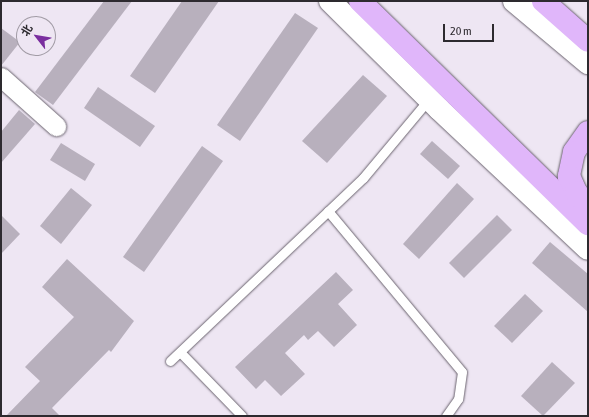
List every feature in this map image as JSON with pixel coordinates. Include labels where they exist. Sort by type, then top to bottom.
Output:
[{"type":"highway","points":[[360,1],[588,224]]},
{"type":"highway","points":[[543,1],[588,41]]},
{"type":"highway","points":[[588,132],[574,152],[568,176],[576,192],[588,206]]},
{"type":"street","points":[[330,1],[429,100],[588,249]]},
{"type":"street","points":[[514,1],[588,63]]},
{"type":"street","points":[[1,77],[56,126]]},
{"type":"lane","points":[[170,362],[363,178],[429,100]]},
{"type":"lane","points":[[328,211],[462,372],[458,399],[446,416]]},
{"type":"lane","points":[[180,352],[242,416]]},
{"type":"building","points":[[104,1],[132,1],[53,105],[35,92]]},
{"type":"building","points":[[182,1],[219,1],[155,93],[130,76]]},
{"type":"building","points":[[295,13],[318,28],[240,141],[217,125]]},
{"type":"building","points":[[1,28],[16,39],[16,47],[1,66]]},
{"type":"building","points":[[363,75],[387,96],[327,163],[302,141]]},
{"type":"building","points":[[98,87],[155,126],[140,147],[84,108]]},
{"type":"building","points":[[19,110],[35,124],[1,163],[1,132]]},
{"type":"building","points":[[432,141],[460,166],[448,179],[420,154]]},
{"type":"building","points":[[61,143],[95,164],[85,181],[50,160]]},
{"type":"building","points":[[202,146],[223,161],[144,272],[123,257]]},
{"type":"building","points":[[457,183],[474,199],[419,259],[403,244]]},
{"type":"building","points":[[71,188],[92,205],[61,244],[40,226]]},
{"type":"building","points":[[1,215],[20,234],[1,254]]},
{"type":"building","points":[[497,215],[512,230],[464,278],[449,263]]},
{"type":"building","points":[[550,242],[588,274],[588,312],[532,263]]},
{"type":"building","points":[[67,259],[134,321],[111,352],[109,350],[52,408],[60,416],[6,416],[40,381],[25,367],[74,317],[42,287]]},
{"type":"building","points":[[336,272],[353,290],[338,304],[357,325],[334,347],[318,331],[308,340],[304,335],[285,353],[305,374],[281,396],[265,380],[256,389],[235,367]]},
{"type":"building","points":[[525,294],[543,311],[512,343],[494,326]]},
{"type":"building","points":[[552,362],[575,383],[543,416],[521,396]]}]
